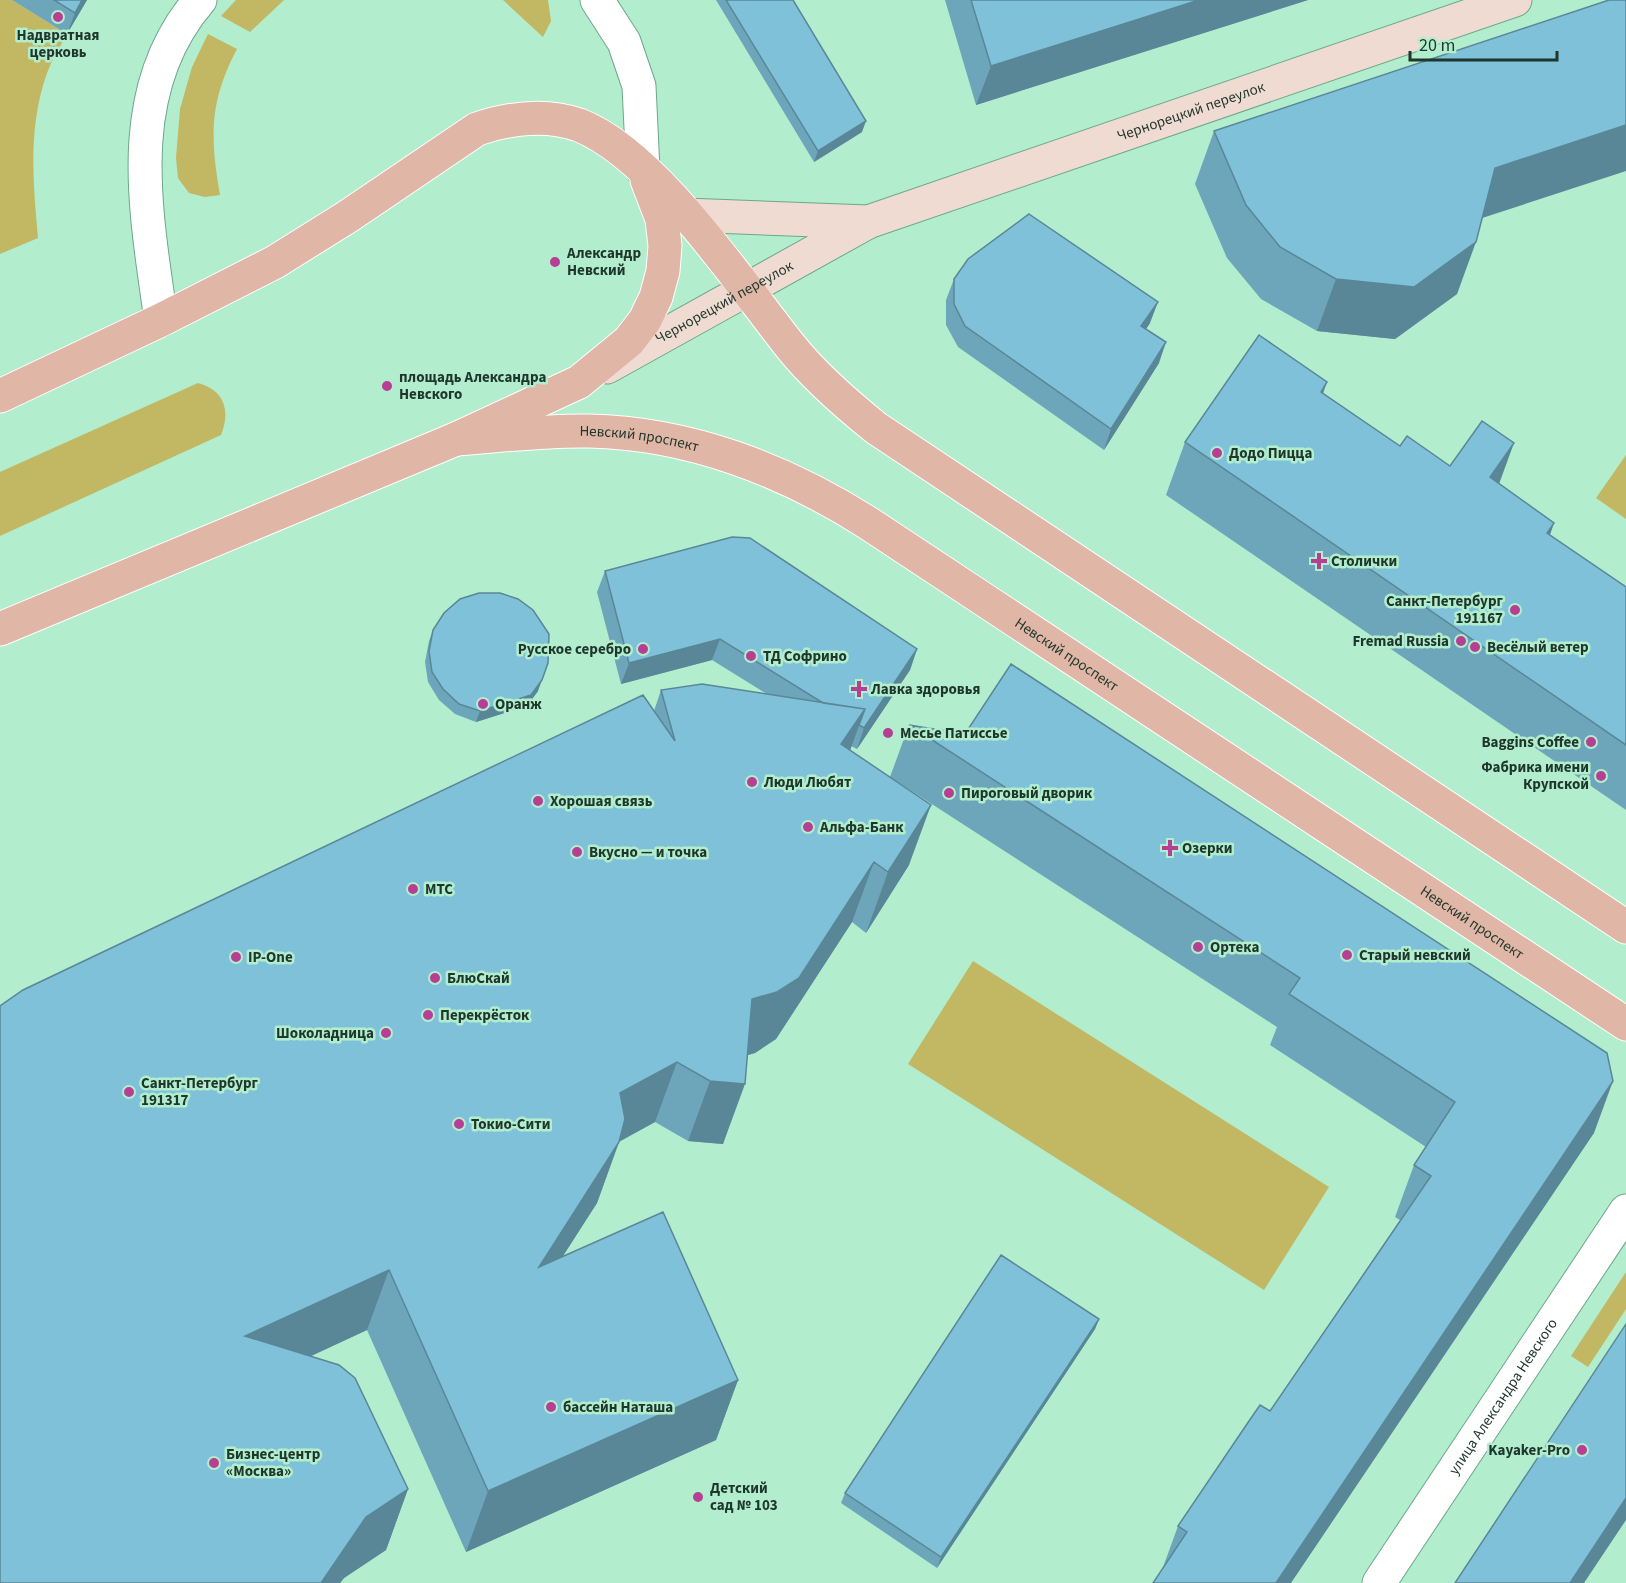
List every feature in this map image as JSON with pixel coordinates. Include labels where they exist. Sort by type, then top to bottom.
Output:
[{"type":"main road","points":[[0,396],[161,320],[275,262],[382,194],[454,142],[477,129],[501,121],[544,118],[579,125],[602,137],[643,170],[685,214],[806,365],[876,428],[1626,927]]},
{"type":"main road","points":[[0,629],[456,439],[579,382],[629,341],[645,320],[656,297],[663,271],[665,246],[662,219],[643,170]]},
{"type":"main road","name":"Невский проспект","points":[[456,439],[588,431],[646,436],[702,447],[808,487],[868,523],[1626,1024]]},
{"type":"street","points":[[161,320],[148,226],[144,156],[146,130],[160,68],[191,10],[200,0]]},
{"type":"street","points":[[597,0],[624,42],[639,86],[643,170]]},
{"type":"street","name":"Чернорецкий переулок","points":[[579,382],[868,222],[1515,0]]},
{"type":"street","name":"Чернорецкий переулок","points":[[685,214],[868,222]]},
{"type":"street","name":"улица Александра Невского","points":[[1379,1583],[1626,1211]]},
{"type":"shaded area","points":[[0,0],[12,0],[67,34],[48,70],[36,116],[33,156],[38,238],[0,254]]},
{"type":"shaded area","points":[[236,0],[284,0],[250,32],[221,16]]},
{"type":"shaded area","points":[[503,0],[548,0],[551,21],[543,37]]},
{"type":"shaded area","points":[[208,34],[237,49],[221,86],[214,120],[214,155],[220,195],[205,197],[189,193],[178,178],[176,158],[180,109],[192,67]]},
{"type":"shaded area","points":[[198,383],[214,391],[223,402],[225,417],[221,435],[0,536],[0,472]]},
{"type":"shaded area","points":[[1626,455],[1626,519],[1596,498]]},
{"type":"shaded area","points":[[973,961],[1329,1187],[1264,1290],[908,1064]]},
{"type":"shaded area","points":[[1626,1272],[1626,1309],[1588,1367],[1571,1356]]},
{"type":"building","points":[[54,0],[82,0],[75,13]]},
{"type":"building","points":[[726,0],[793,0],[866,121],[818,151]]},
{"type":"building","points":[[971,0],[1199,0],[991,66]]},
{"type":"building","points":[[1609,0],[1626,0],[1626,125],[1495,168],[1476,242],[1414,287],[1336,279],[1280,247],[1246,205],[1214,131]]},
{"type":"building","points":[[1029,214],[1158,302],[1141,326],[1166,342],[1111,429],[965,326],[954,304],[954,279],[968,259]]},
{"type":"building","points":[[1259,335],[1327,382],[1321,392],[1400,446],[1407,436],[1450,466],[1482,421],[1514,443],[1490,477],[1554,523],[1547,533],[1626,587],[1626,745],[1185,442]]},
{"type":"building","name":"ТД Софрино","points":[[732,537],[750,538],[917,649],[864,728],[859,725],[865,709],[823,703],[720,639],[629,663],[605,571]]},
{"type":"building","points":[[479,593],[500,593],[518,599],[533,610],[549,634],[548,663],[542,680],[531,695],[480,711],[459,704],[443,689],[432,672],[429,651],[433,630],[444,613],[460,599]]},
{"type":"building","points":[[1011,664],[1607,1053],[1613,1081],[1276,1583],[1153,1583],[1187,1532],[1178,1526],[1249,1421],[1260,1405],[1270,1411],[1431,1176],[1414,1165],[1455,1102],[1289,994],[1300,978],[909,725],[965,734]]},
{"type":"building","points":[[702,684],[865,709],[841,744],[931,805],[888,872],[874,862],[799,978],[777,992],[752,999],[745,1084],[710,1081],[677,1062],[620,1093],[625,1119],[619,1142],[539,1267],[663,1212],[738,1380],[488,1491],[389,1270],[245,1336],[339,1365],[355,1378],[408,1489],[366,1517],[321,1583],[0,1583],[0,1006],[23,990],[643,695],[675,741],[661,690]]},
{"type":"building","points":[[1001,1255],[1099,1319],[941,1557],[845,1493]]},
{"type":"building","points":[[1626,1324],[1626,1498],[1570,1583],[1455,1583]]},
{"type":"place","name":"Надвратная церковь","points":[[58,17]]},
{"type":"place","name":"Александр Невский","points":[[555,262]]},
{"type":"place","name":"площадь Александра Невского","points":[[387,386]]},
{"type":"place","name":"Додо Пицца","points":[[1217,453]]},
{"type":"place","name":"Столички","points":[[1319,561]]},
{"type":"place","name":"Санкт-Петербург 191167","points":[[1515,610]]},
{"type":"place","name":"Fremad Russia","points":[[1461,641]]},
{"type":"place","name":"Весёлый ветер","points":[[1475,647]]},
{"type":"place","name":"Русское серебро","points":[[643,649]]},
{"type":"place","name":"ТД Софрино","points":[[751,656]]},
{"type":"place","name":"Лавка здоровья","points":[[859,689]]},
{"type":"place","name":"Оранж","points":[[483,704]]},
{"type":"place","name":"Месье Патиссье","points":[[888,733]]},
{"type":"place","name":"Baggins Coffee","points":[[1591,742]]},
{"type":"place","name":"Фабрика имени Крупской","points":[[1601,776]]},
{"type":"place","name":"Люди Любят","points":[[752,782]]},
{"type":"place","name":"Пироговый дворик","points":[[949,793]]},
{"type":"place","name":"Хорошая связь","points":[[538,801]]},
{"type":"place","name":"Альфа-Банк","points":[[808,827]]},
{"type":"place","name":"Озерки","points":[[1170,848]]},
{"type":"place","name":"Вкусно — и точка","points":[[577,852]]},
{"type":"place","name":"МТС","points":[[413,889]]},
{"type":"place","name":"Ортека","points":[[1198,947]]},
{"type":"place","name":"Старый невский","points":[[1347,955]]},
{"type":"place","name":"IP-One","points":[[236,957]]},
{"type":"place","name":"БлюСкай","points":[[435,978]]},
{"type":"place","name":"Перекрёсток","points":[[428,1015]]},
{"type":"place","name":"Шоколадница","points":[[386,1033]]},
{"type":"place","name":"Санкт-Петербург 191317","points":[[129,1092]]},
{"type":"place","name":"Токио-Сити","points":[[459,1124]]},
{"type":"place","name":"бассейн Наташа","points":[[551,1407]]},
{"type":"place","name":"Kayaker-Pro","points":[[1582,1450]]},
{"type":"place","name":"Бизнес-центр «Москва»","points":[[214,1463]]},
{"type":"place","name":"Детский сад № 103","points":[[698,1497]]}]
